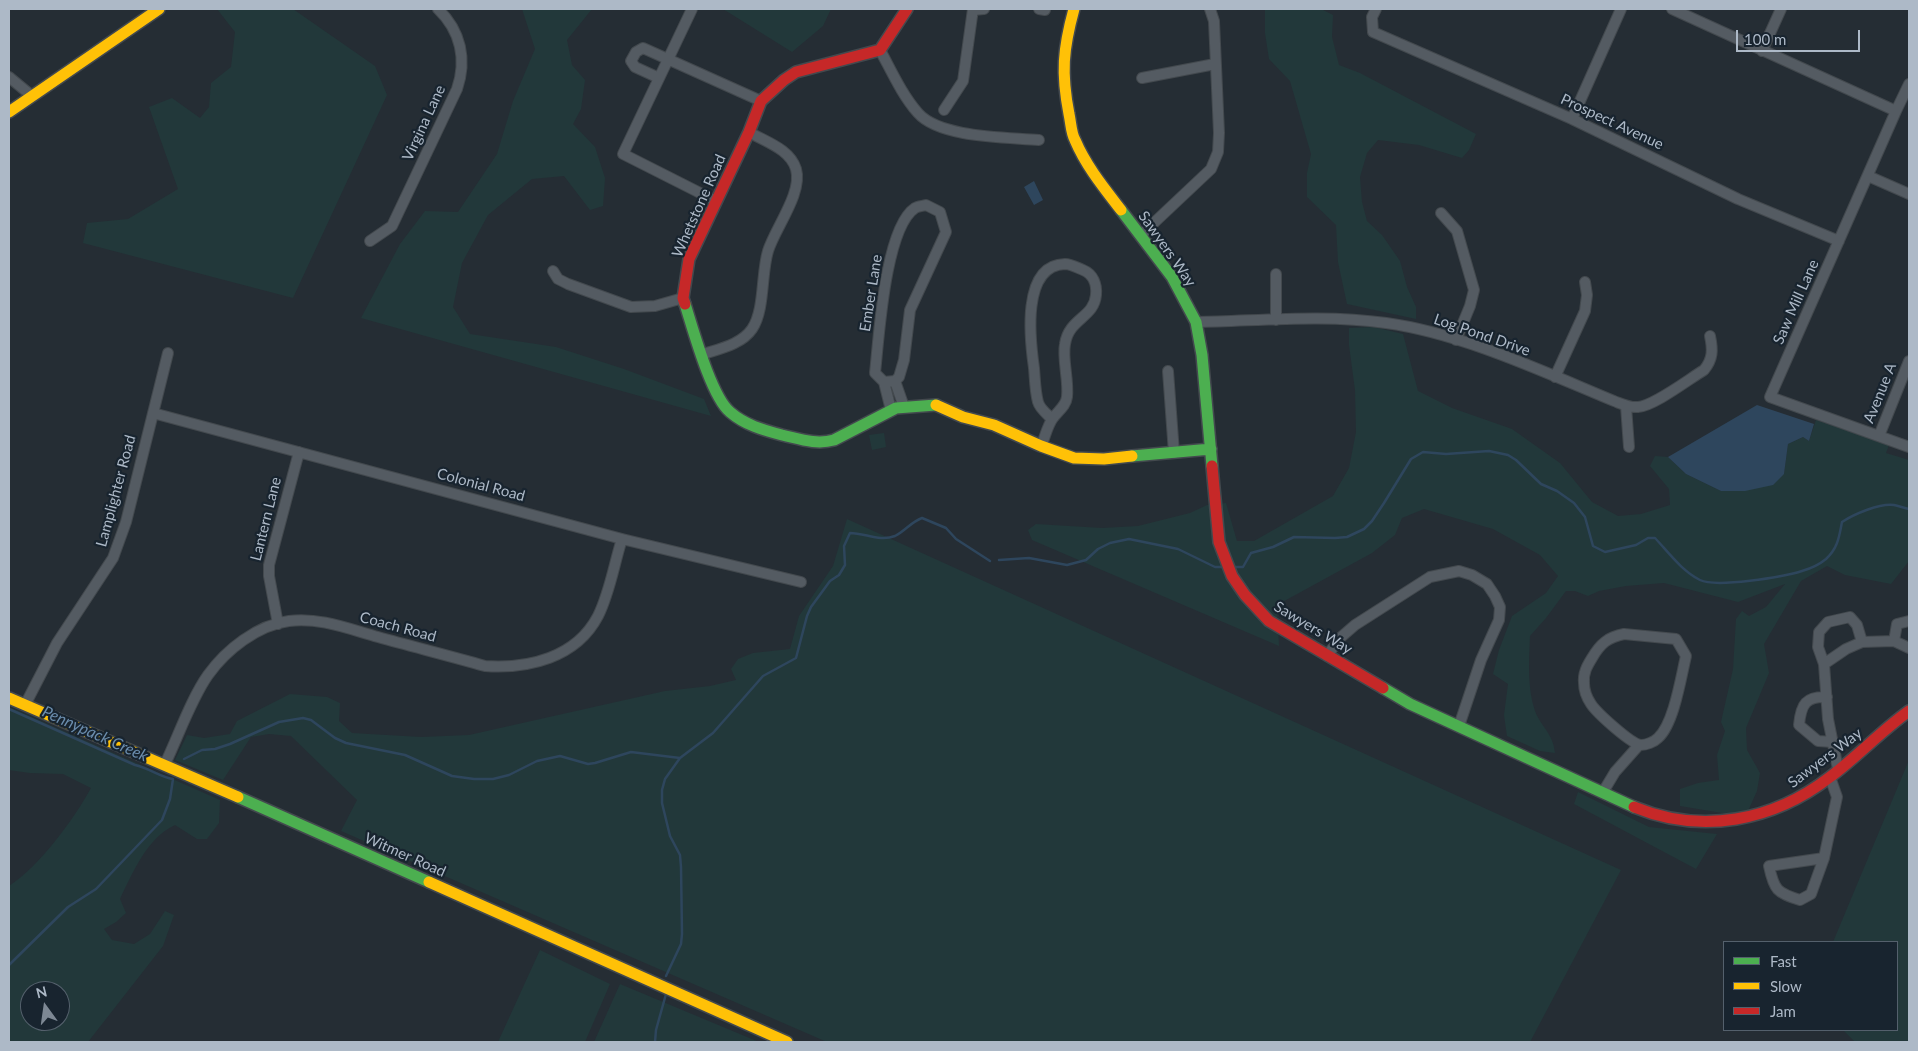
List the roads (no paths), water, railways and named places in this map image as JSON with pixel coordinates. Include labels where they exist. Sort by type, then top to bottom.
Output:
[{"type":"street","points":[[9,112],[159,9]]},
{"type":"street","name":"Virgina Lane","points":[[370,241],[392,226],[460,79],[462,59],[460,44],[451,25],[438,9]]},
{"type":"street","points":[[692,9],[623,154],[716,201]]},
{"type":"street","points":[[907,9],[880,50],[916,112],[931,124],[952,131],[1039,140]]},
{"type":"street","points":[[944,110],[963,81],[977,9]]},
{"type":"street","name":"Sawyers Way","points":[[1074,9],[1067,35],[1063,66],[1066,98],[1074,139],[1092,172],[1172,277],[1196,322],[1202,355],[1219,542],[1232,578],[1255,609],[1269,621],[1410,704],[1633,807],[1663,818],[1688,822],[1713,823],[1748,819],[1780,808],[1806,793],[1834,773],[1909,711]]},
{"type":"street","points":[[1141,235],[1211,169],[1218,152],[1219,133],[1214,21],[1210,9]]},
{"type":"street","name":"Prospect Avenue","points":[[1376,9],[1372,17],[1373,32],[1572,119],[1738,199],[1839,241]]},
{"type":"street","points":[[1572,119],[1621,9]]},
{"type":"street","points":[[1672,9],[1896,111]]},
{"type":"street","points":[[1762,50],[1782,9]]},
{"type":"street","points":[[659,78],[635,67],[631,61],[636,52],[642,48],[761,101]]},
{"type":"street","name":"Whetstone Road","points":[[880,50],[796,72],[779,84],[761,101],[749,132],[689,259],[683,298],[701,355],[718,397],[728,411],[742,421],[764,430],[811,442],[823,443],[834,440],[896,408],[934,404],[963,417],[994,425],[1074,458],[1104,459],[1211,449]]},
{"type":"street","points":[[1142,78],[1215,64]]},
{"type":"street","points":[[9,77],[32,96]]},
{"type":"street","name":"Saw Mill Lane","points":[[1909,84],[1770,397],[1909,447]]},
{"type":"street","points":[[701,355],[741,340],[756,322],[769,248],[797,185],[796,170],[788,154],[749,132]]},
{"type":"street","points":[[1868,176],[1909,194]]},
{"type":"street","name":"Ember Lane","points":[[890,382],[899,377],[904,360],[910,310],[946,232],[940,212],[926,205],[916,208],[904,220],[895,242],[888,268],[875,373],[890,382],[904,407]]},
{"type":"street","points":[[1441,213],[1457,231],[1474,290],[1470,306],[1456,340]]},
{"type":"street","points":[[1041,446],[1052,419],[1060,412],[1067,399],[1068,379],[1065,344],[1072,326],[1090,311],[1095,302],[1094,282],[1089,273],[1066,264],[1055,266],[1044,274],[1035,288],[1030,307],[1036,395],[1039,404],[1052,419]]},
{"type":"street","points":[[553,271],[558,279],[568,284],[631,307],[655,306],[683,298]]},
{"type":"street","points":[[1276,274],[1276,320]]},
{"type":"street","points":[[1555,377],[1585,311],[1587,295],[1585,282]]},
{"type":"street","name":"Log Pond Drive","points":[[1196,322],[1353,320],[1387,323],[1456,340],[1626,406]]},
{"type":"street","points":[[1630,447],[1626,406],[1638,407],[1646,405],[1704,370],[1709,364],[1713,353],[1710,336]]},
{"type":"street","name":"Lamplighter Road","points":[[25,705],[57,643],[113,558],[126,522],[168,353]]},
{"type":"street","name":"Avenue A","points":[[1879,436],[1909,361]]},
{"type":"street","points":[[1168,370],[1174,453]]},
{"type":"street","name":"Ember Lane","points":[[890,382],[891,410]]},
{"type":"street","name":"Colonial Road","points":[[153,413],[622,539],[802,582]]},
{"type":"street","name":"Lantern Lane","points":[[278,624],[269,576],[269,565],[299,452]]},
{"type":"street","name":"Coach Road","points":[[165,764],[200,688],[208,675],[219,662],[245,640],[278,624],[298,621],[324,622],[485,666],[506,667],[536,663],[557,655],[566,649],[582,636],[597,617],[622,539]]},
{"type":"street","points":[[1327,656],[1340,638],[1355,625],[1430,577],[1459,571],[1472,575],[1487,584],[1495,596],[1500,607],[1499,620],[1481,660],[1459,726]]},
{"type":"street","points":[[1824,858],[1769,866],[1773,884],[1781,894],[1800,900],[1810,894],[1824,858],[1837,797],[1833,742],[1828,718],[1824,664],[1818,647],[1818,632],[1828,622],[1850,617],[1857,625],[1862,642]]},
{"type":"street","points":[[1894,641],[1897,624],[1909,621]]},
{"type":"street","points":[[1603,792],[1615,772],[1640,745],[1657,739],[1664,732],[1676,701],[1686,656],[1676,639],[1661,636],[1624,634],[1613,636],[1604,641],[1597,649],[1584,673],[1584,683],[1590,704],[1600,715],[1640,745]]},
{"type":"street","points":[[1824,664],[1846,649],[1862,642],[1894,641],[1909,648]]},
{"type":"street","points":[[1827,697],[1815,696],[1805,703],[1800,712],[1799,725],[1818,741],[1833,742]]},
{"type":"street","name":"Witmer Road","points":[[9,698],[165,764],[787,1042]]},
{"type":"water","points":[[1034,181],[1043,200],[1034,205],[1024,187]]},
{"type":"water","points":[[1757,405],[1814,424],[1809,441],[1803,437],[1788,444],[1784,474],[1773,485],[1745,491],[1721,491],[1686,474],[1668,457]]},
{"type":"waterway","name":"Pennypack Creek","points":[[1233,567],[1243,567],[1251,553],[1273,547],[1294,537],[1347,537],[1364,529],[1372,521],[1411,459],[1423,452],[1446,454],[1489,451],[1508,455],[1516,460],[1541,484],[1557,491],[1574,503],[1585,517],[1593,546],[1605,552],[1636,545],[1648,538],[1655,538],[1687,572],[1700,580],[1708,582],[1750,581],[1805,570],[1821,563],[1830,555],[1837,542],[1842,522],[1847,519],[1867,510],[1888,505],[1909,509]]},
{"type":"waterway","name":"Pennypack Creek","points":[[666,976],[681,944],[682,934],[680,855],[670,836],[662,803],[662,790],[665,779],[680,758],[713,733],[763,676],[796,658],[811,607],[830,581],[839,575],[845,565],[844,546],[850,533],[889,538],[899,534],[922,518],[946,528],[956,539],[990,561]]},
{"type":"waterway","name":"Pennypack Creek","points":[[999,560],[1029,558],[1067,565],[1086,560],[1098,549],[1110,543],[1129,539],[1178,549],[1215,567],[1223,567]]},
{"type":"waterway","points":[[9,709],[135,765],[173,779],[170,799],[162,820],[96,889],[68,907],[9,965]]},
{"type":"waterway","name":"Pennypack Creek","points":[[184,759],[202,750],[215,749],[230,744],[279,722],[303,718],[311,720],[335,738],[346,743],[405,755],[452,776],[474,779],[493,779],[509,775],[537,761],[560,756],[588,764],[631,752],[680,758]]},
{"type":"waterway","points":[[655,1042],[656,1030],[666,994]]}]
